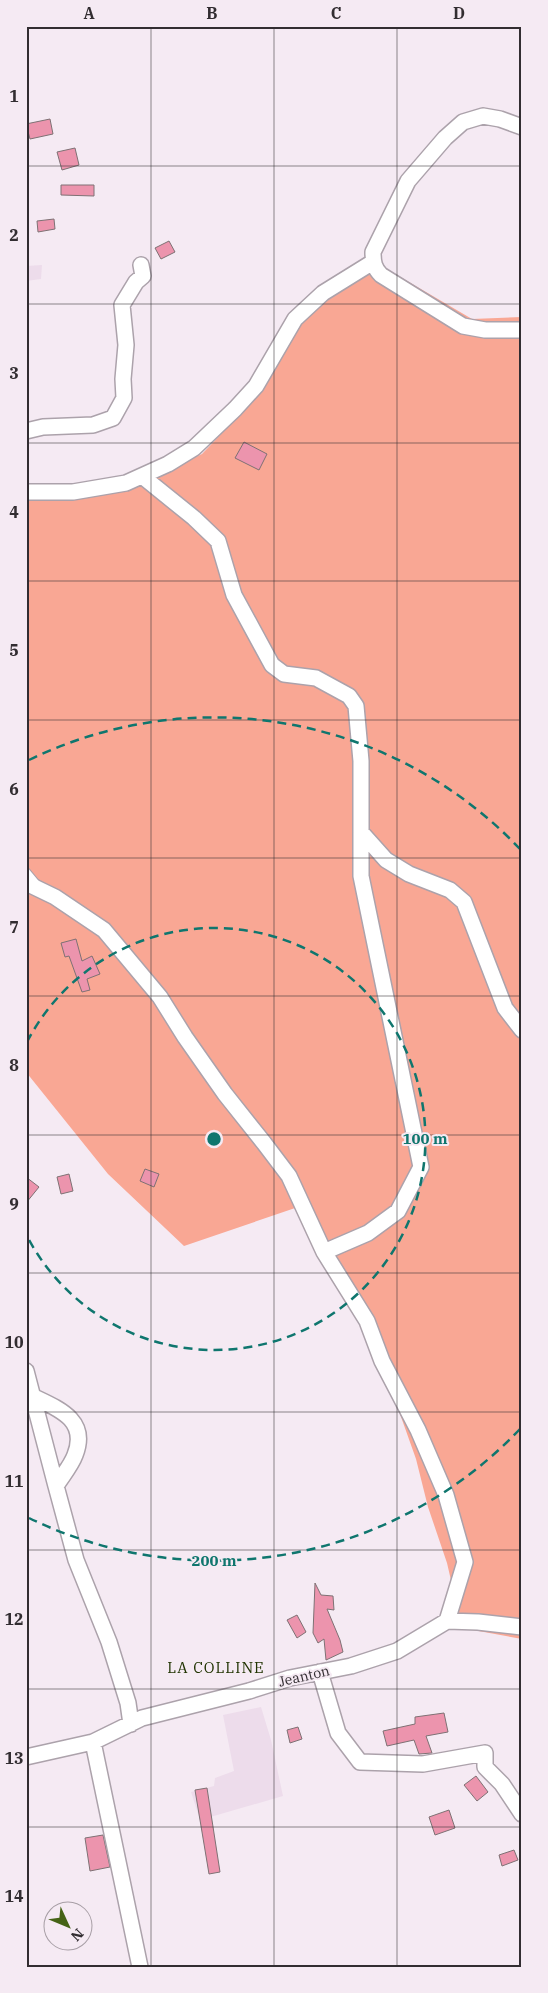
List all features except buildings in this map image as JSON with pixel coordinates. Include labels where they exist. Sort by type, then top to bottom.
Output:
[{"type":"street","points":[[522,127],[500,119],[483,116],[463,122],[445,138],[408,181],[373,252],[373,262],[376,270],[381,275],[463,326],[486,330],[522,330]]},
{"type":"street","points":[[26,492],[73,492],[126,484],[168,464],[199,443],[256,386],[296,319],[322,293],[373,262]]},
{"type":"street","points":[[26,431],[43,427],[93,425],[113,418],[124,398],[123,379],[126,345],[122,305],[136,282],[143,276],[142,265]]},
{"type":"street","points":[[142,476],[194,518],[218,542],[234,596],[272,666],[284,674],[316,678],[349,696],[356,706],[361,761],[361,876],[421,1167],[398,1212],[368,1233],[324,1252]]},
{"type":"street","points":[[361,832],[386,860],[409,874],[450,890],[464,902],[505,1008],[522,1030]]},
{"type":"street","points":[[33,886],[55,897],[104,930],[160,997],[225,1094],[289,1176],[324,1252],[367,1321],[382,1361],[418,1430],[446,1496],[465,1562],[447,1621],[522,1627]]},
{"type":"street","points":[[26,1371],[30,1395],[76,1560],[109,1642],[128,1703],[132,1724]]},
{"type":"street","points":[[30,1395],[63,1412],[75,1423],[79,1437],[75,1456],[56,1486]]},
{"type":"street","name":"Jeanton","points":[[26,1757],[93,1742],[142,1718],[249,1691],[290,1678],[351,1666],[397,1651],[447,1621]]},
{"type":"street","points":[[320,1672],[338,1733],[360,1762],[423,1764],[485,1753],[485,1766],[502,1784],[522,1814]]},
{"type":"street","points":[[93,1742],[140,1967]]},
{"type":"lane","points":[[26,872],[33,886]]},
{"type":"shaded area","points":[[42,265],[41,279],[26,281],[26,266]]},
{"type":"shaded area","points":[[380,265],[472,319],[522,317],[522,1639],[462,1628],[447,1563],[428,1507],[416,1459],[400,1414],[368,1338],[301,1206],[184,1246],[108,1174],[26,1072],[26,496],[135,485],[202,454],[264,389],[306,315]]},
{"type":"shaded area","points":[[261,1707],[271,1740],[283,1796],[200,1820],[191,1792],[214,1786],[215,1778],[234,1771],[223,1715]]},
{"type":"district","name":"LA COLLINE","points":[[216,1668]]}]
